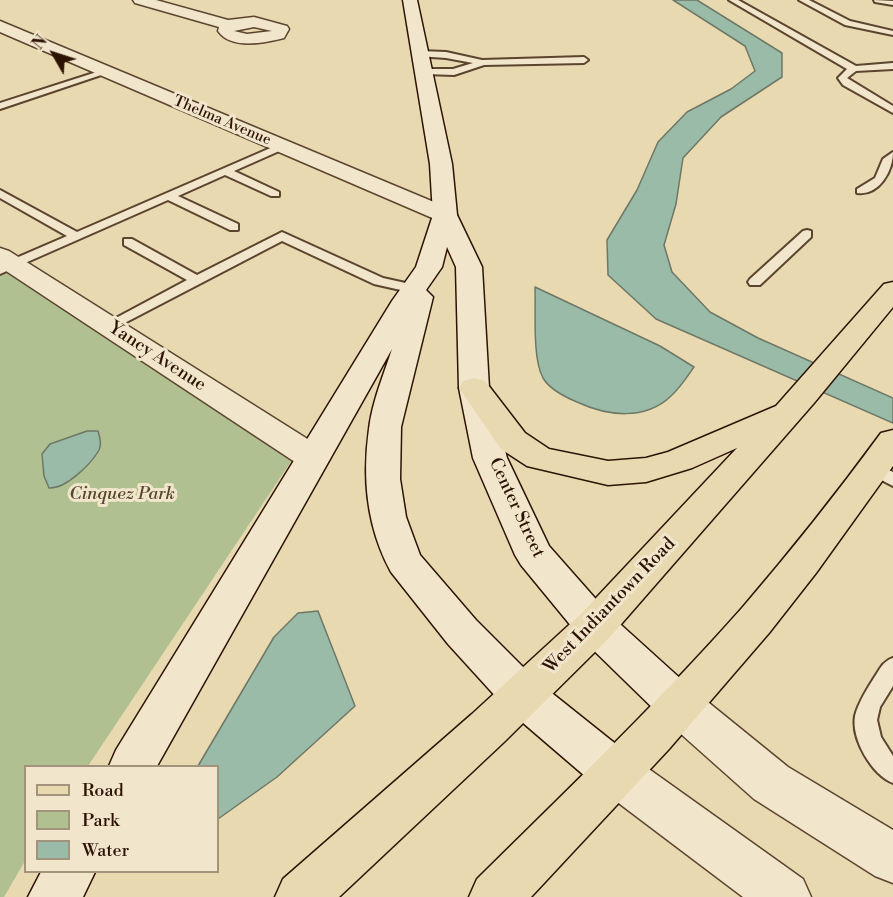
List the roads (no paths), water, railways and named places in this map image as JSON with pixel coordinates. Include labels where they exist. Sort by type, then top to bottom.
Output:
[{"type":"main road","name":"West Indiantown Road","points":[[301,897],[523,696],[595,626],[795,405],[893,290]]},
{"type":"main road","points":[[474,388],[513,441],[539,458],[608,473],[646,470],[680,460],[795,405]]},
{"type":"main road","points":[[495,897],[616,773],[794,576],[887,463]]},
{"type":"street","points":[[140,0],[228,25]]},
{"type":"street","name":"Center Street","points":[[410,0],[441,164],[445,215],[469,267],[474,388],[490,459],[534,555],[595,626],[678,704],[771,783],[893,858]]},
{"type":"street","name":"Thelma Avenue","points":[[0,26],[445,215]]},
{"type":"street","name":"Center Street","points":[[133,765],[421,278],[445,215]]},
{"type":"street","name":"Yancy Avenue","points":[[4,264],[108,326],[313,458]]},
{"type":"street","points":[[421,278],[386,427],[384,479],[387,517],[404,562],[462,632],[523,696],[616,773],[785,897]]},
{"type":"street","points":[[54,897],[69,873]]},
{"type":"lane","points":[[733,0],[854,69]]},
{"type":"lane","points":[[803,0],[848,23],[891,37]]},
{"type":"lane","points":[[878,0],[893,3]]},
{"type":"lane","points":[[422,63],[446,55],[483,62],[584,60]]},
{"type":"lane","points":[[422,63],[454,72],[483,62]]},
{"type":"lane","points":[[893,66],[854,69],[844,74],[842,78],[846,83],[893,110]]},
{"type":"lane","points":[[0,106],[106,72]]},
{"type":"lane","points":[[4,264],[76,237],[282,146]]},
{"type":"lane","points":[[861,191],[880,180],[888,159],[893,156]]},
{"type":"lane","points":[[225,171],[274,194]]},
{"type":"lane","points":[[0,193],[76,237]]},
{"type":"lane","points":[[169,196],[234,227]]},
{"type":"lane","points":[[755,282],[807,234]]},
{"type":"lane","points":[[108,326],[282,236],[379,281],[421,278]]},
{"type":"lane","points":[[128,242],[197,280]]},
{"type":"lane","points":[[893,667],[867,714],[867,730],[876,749],[893,772]]},
{"type":"water","points":[[673,0],[697,0],[782,53],[782,77],[721,117],[683,158],[676,204],[664,245],[672,272],[710,312],[758,338],[893,398],[893,423],[656,319],[608,275],[607,240],[637,190],[658,142],[687,112],[731,89],[755,71],[745,46]]},
{"type":"water","points":[[535,287],[660,346],[694,367],[671,396],[661,404],[638,413],[613,413],[589,407],[558,393],[543,378],[537,359]]},
{"type":"water","points":[[87,431],[98,431],[100,445],[95,456],[70,480],[49,488],[44,476],[42,454],[50,444]]},
{"type":"water","points":[[318,611],[355,706],[277,777],[219,818],[219,765],[199,765],[274,637],[298,613]]},
{"type":"park label","name":"Cinquez Park","points":[[122,495]]}]
